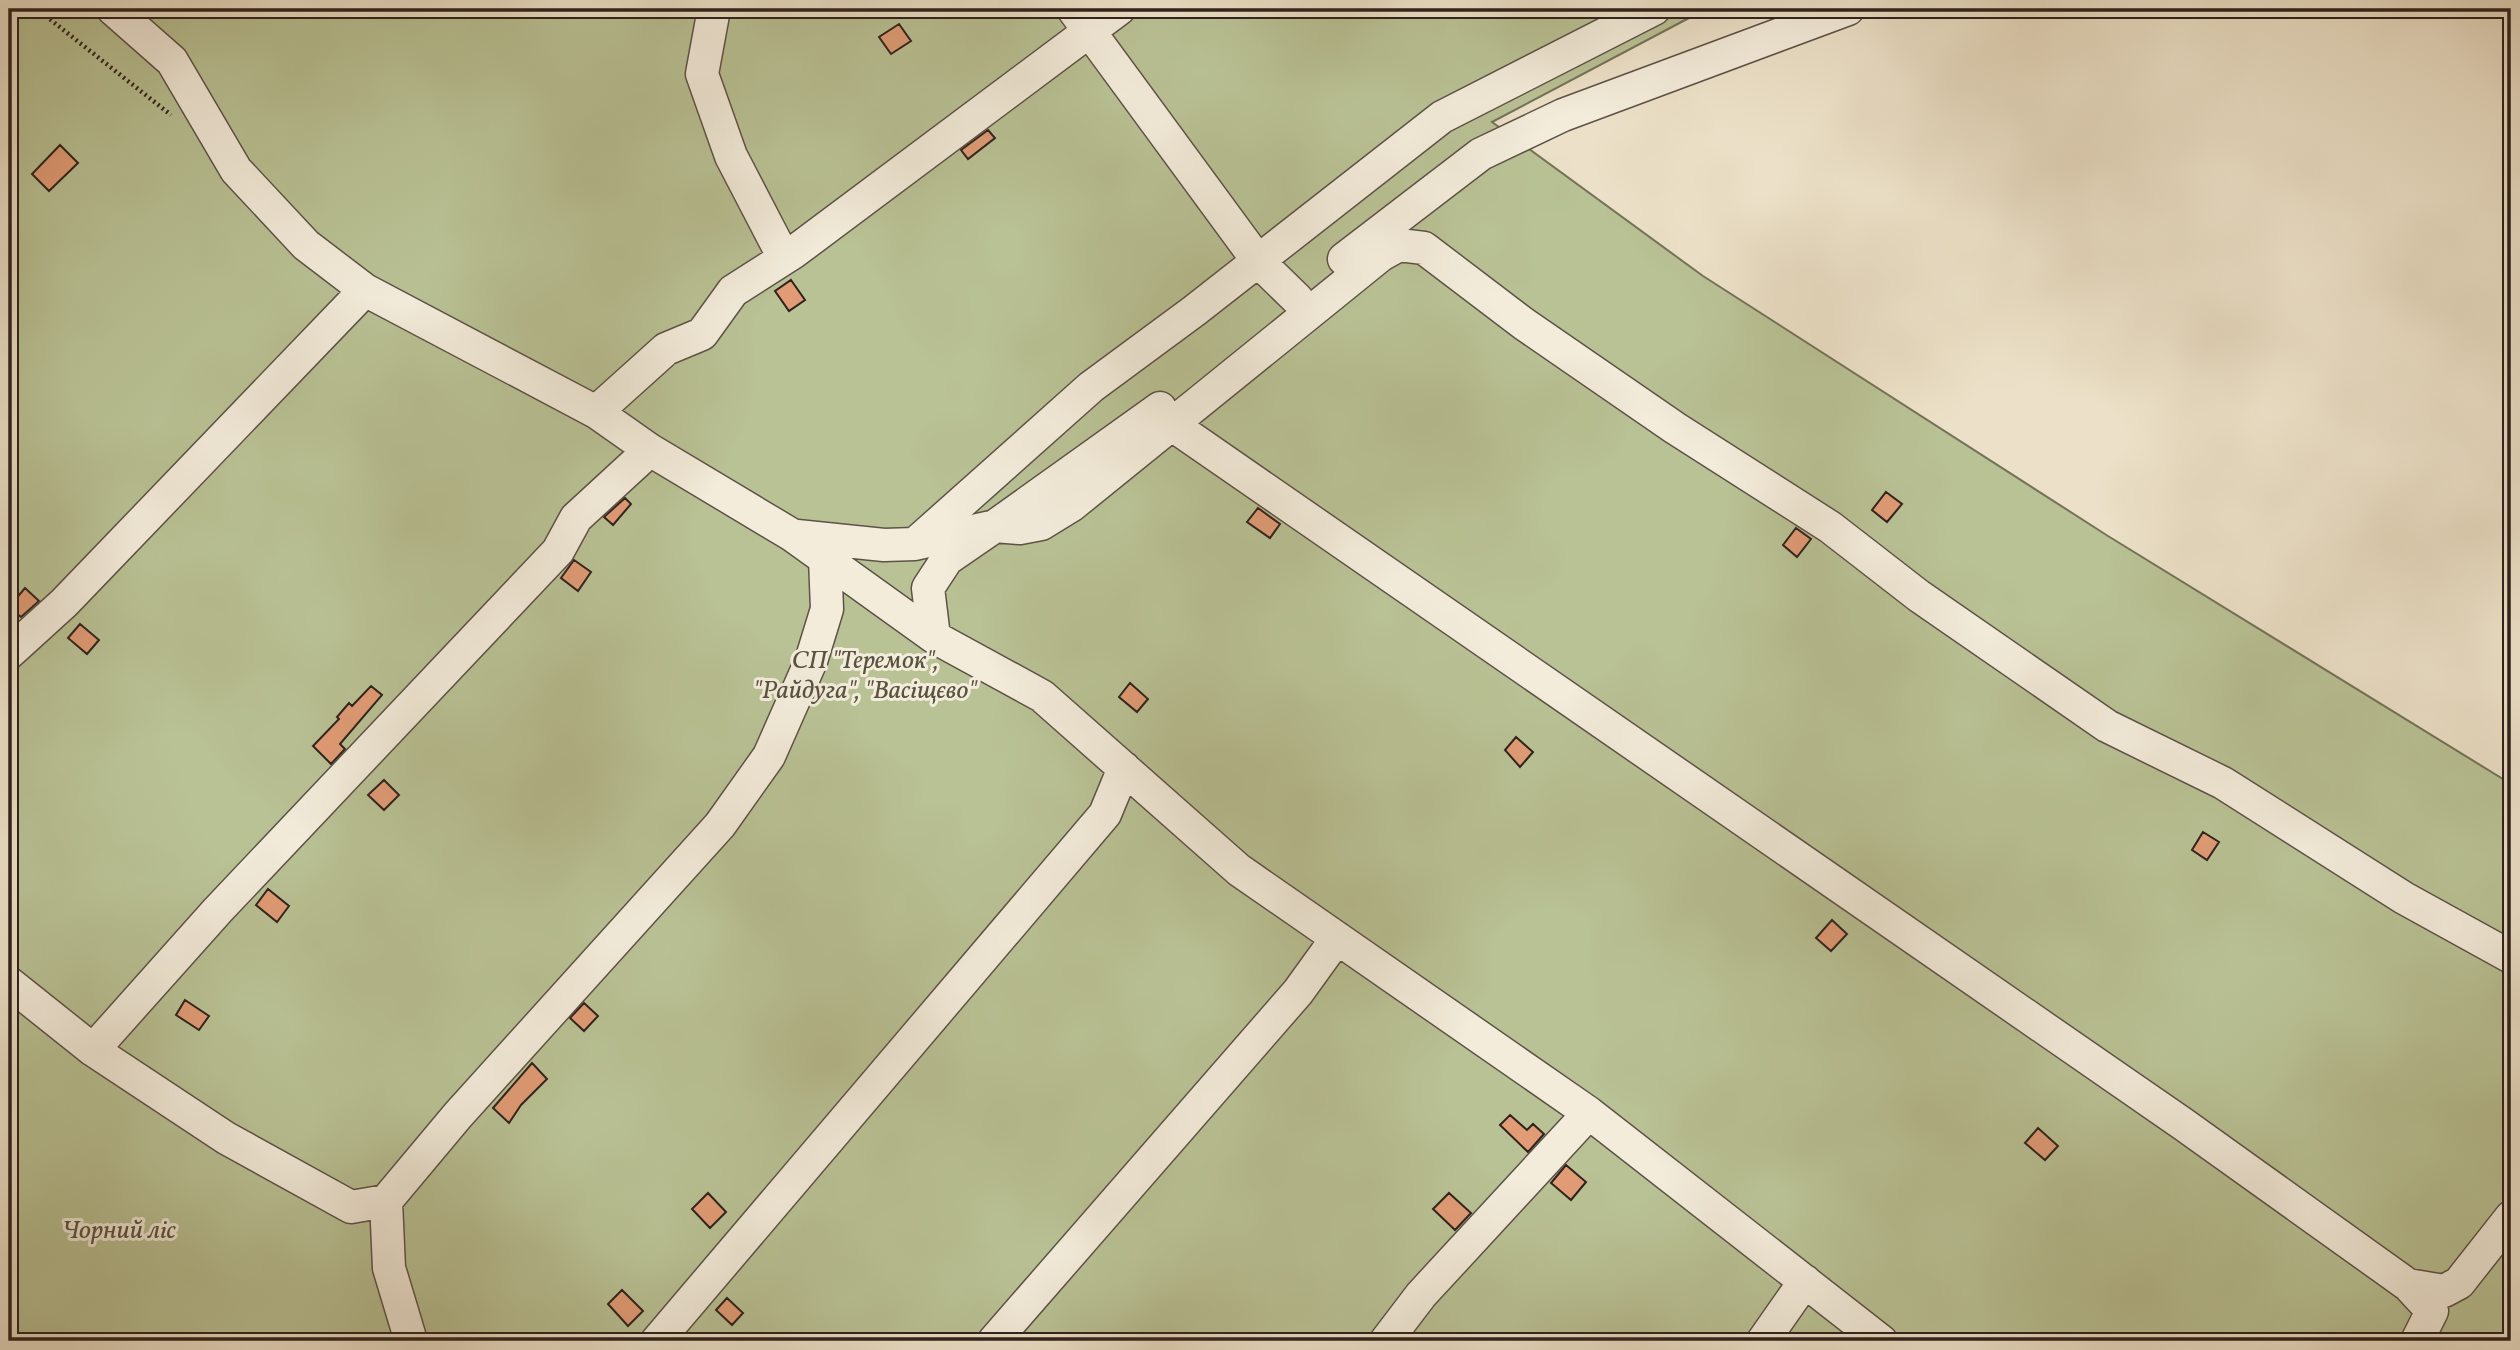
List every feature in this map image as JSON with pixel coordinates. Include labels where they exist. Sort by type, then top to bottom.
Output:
[{"type":"street","points":[[113,9],[172,61],[236,170],[306,245],[365,290],[596,412],[650,450],[792,535],[934,637],[1042,696],[1239,870],[1589,1113],[1881,1341]]},
{"type":"street","points":[[714,9],[702,74],[730,156],[784,258]]},
{"type":"street","points":[[596,412],[666,349],[702,334],[733,291],[784,258],[1081,20],[1119,9]]},
{"type":"street","points":[[915,544],[1091,387],[1442,117],[1654,9]]},
{"type":"street","points":[[934,637],[928,588],[947,559],[1157,410],[1390,221],[1481,154],[1563,115],[1847,9]]},
{"type":"street","points":[[1081,20],[1258,261],[1297,299]]},
{"type":"street","points":[[792,535],[884,545],[915,544],[995,526],[1020,528],[1041,524],[1072,505],[1381,255],[1399,245],[1424,248],[1535,331],[1675,428],[1830,527],[1919,596],[2106,726],[2223,783],[2404,898],[2511,957]]},
{"type":"street","points":[[9,653],[64,603],[365,290]]},
{"type":"street","points":[[1171,424],[2183,1124],[2408,1285],[2432,1311],[2417,1341]]},
{"type":"street","points":[[93,1050],[218,910],[558,551],[576,518],[650,450]]},
{"type":"street","points":[[9,983],[93,1050],[226,1138],[351,1207],[386,1201],[458,1115],[720,825],[769,755],[811,661],[827,608],[825,558]]},
{"type":"street","points":[[657,1341],[1105,814],[1124,768]]},
{"type":"street","points":[[994,1341],[1298,992],[1337,938]]},
{"type":"street","points":[[1386,1341],[1420,1295],[1589,1113]]},
{"type":"street","points":[[386,1201],[389,1268],[411,1341]]},
{"type":"street","points":[[2408,1285],[2444,1291],[2459,1283],[2511,1217]]},
{"type":"street","points":[[1763,1341],[1805,1281]]},
{"type":"path","points":[[37,9],[174,117]]},
{"type":"green space","name":"СП \"Теремок\", \"Райдуга\", \"Васіщєво\"","points":[[9,9],[1706,9],[1492,122],[1703,276],[2108,536],[2511,784],[2511,1341],[9,1341]]},
{"type":"building","points":[[899,24],[911,41],[891,54],[879,37]]},
{"type":"building","points":[[988,130],[995,138],[968,159],[961,150]]},
{"type":"building","points":[[60,145],[78,163],[49,191],[32,174]]},
{"type":"building","points":[[791,280],[805,300],[789,311],[775,291]]},
{"type":"building","points":[[1886,492],[1902,504],[1887,522],[1872,510]]},
{"type":"building","points":[[625,498],[631,504],[613,525],[604,517]]},
{"type":"building","points":[[1258,508],[1280,524],[1270,538],[1247,522]]},
{"type":"building","points":[[1796,528],[1811,539],[1797,557],[1783,545]]},
{"type":"building","points":[[574,560],[591,572],[578,591],[561,578]]},
{"type":"building","points":[[25,588],[39,601],[21,617],[9,607]]},
{"type":"building","points":[[80,624],[99,640],[87,654],[68,638]]},
{"type":"building","points":[[1130,683],[1148,699],[1137,712],[1119,697]]},
{"type":"building","points":[[371,686],[382,695],[340,744],[345,749],[331,764],[313,746],[339,719],[337,717],[349,703],[352,706]]},
{"type":"building","points":[[1516,737],[1533,752],[1520,767],[1505,750]]},
{"type":"building","points":[[384,780],[399,795],[384,810],[368,795]]},
{"type":"building","points":[[2203,832],[2219,842],[2207,860],[2192,850]]},
{"type":"building","points":[[268,889],[289,906],[277,922],[256,905]]},
{"type":"building","points":[[1832,920],[1847,934],[1831,951],[1816,938]]},
{"type":"building","points":[[185,1000],[209,1016],[199,1030],[176,1015]]},
{"type":"building","points":[[584,1003],[598,1016],[584,1031],[570,1018]]},
{"type":"building","points":[[532,1063],[547,1079],[521,1105],[509,1123],[493,1108]]},
{"type":"building","points":[[1510,1115],[1527,1130],[1533,1124],[1544,1134],[1528,1152],[1500,1125]]},
{"type":"building","points":[[2038,1128],[2058,1146],[2045,1160],[2025,1143]]},
{"type":"building","points":[[1566,1165],[1586,1182],[1571,1200],[1551,1183]]},
{"type":"building","points":[[708,1193],[726,1212],[710,1228],[692,1209]]},
{"type":"building","points":[[1449,1193],[1471,1213],[1455,1230],[1433,1209]]},
{"type":"building","points":[[622,1290],[643,1311],[628,1326],[608,1304]]},
{"type":"building","points":[[727,1298],[743,1313],[732,1325],[716,1310]]},
{"type":"park label","name":"Чорний ліс","points":[[119,1231]]}]
